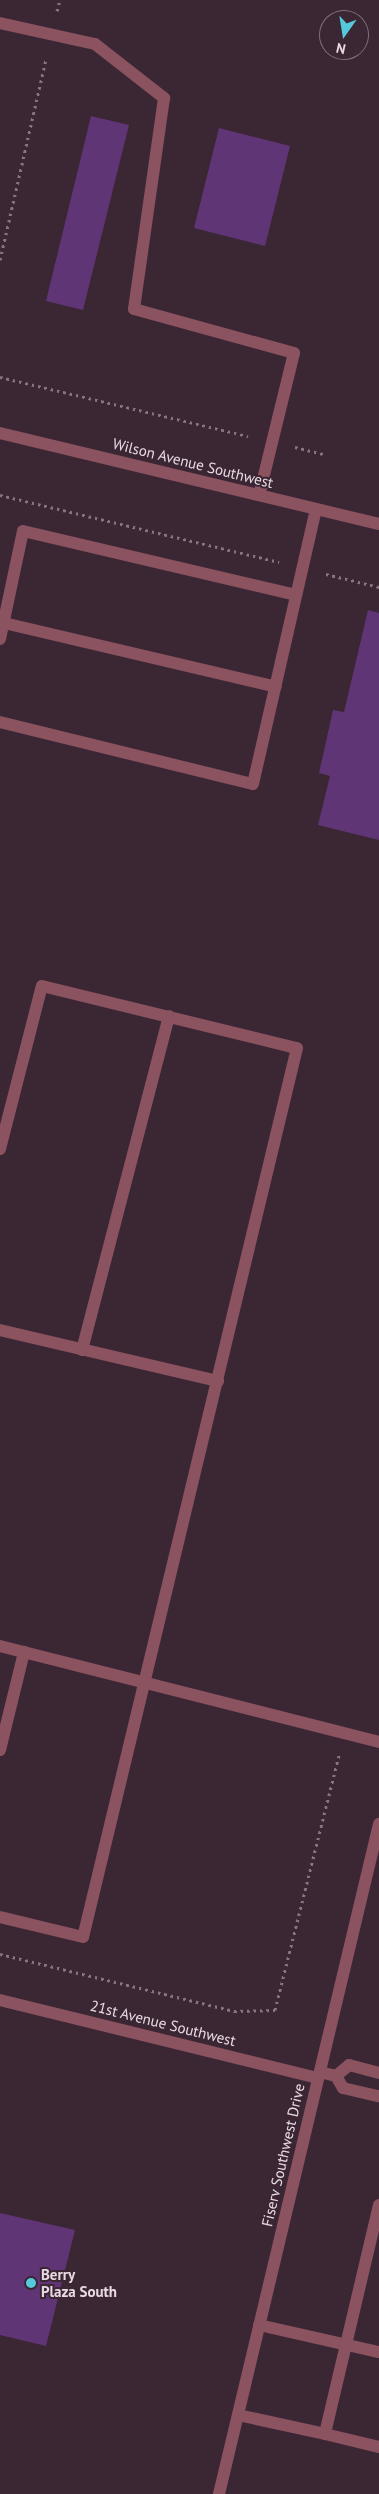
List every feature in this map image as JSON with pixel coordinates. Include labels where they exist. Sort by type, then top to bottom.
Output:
[{"type":"street","points":[[0,23],[95,44],[164,98],[134,309],[294,353],[259,495]]},
{"type":"street","name":"Wilson Avenue Southwest","points":[[0,433],[379,524]]},
{"type":"street","points":[[0,722],[253,784],[316,509]]},
{"type":"street","points":[[0,640],[23,531],[296,596]]},
{"type":"street","points":[[4,622],[276,687]]},
{"type":"street","points":[[0,1149],[42,986],[297,1048],[147,1682],[83,1936],[0,1916]]},
{"type":"street","points":[[82,1350],[169,1016]]},
{"type":"street","points":[[0,1330],[218,1381]]},
{"type":"street","points":[[0,1646],[379,1742]]},
{"type":"street","points":[[0,1750],[24,1652]]},
{"type":"street","name":"Fiserv Southwest Drive","points":[[219,2494],[379,1824]]},
{"type":"street","name":"21st Avenue Southwest","points":[[0,2000],[319,2075],[336,2076]]},
{"type":"street","points":[[379,2073],[349,2065],[336,2076],[343,2088],[379,2096]]},
{"type":"street","points":[[325,2434],[379,2205]]},
{"type":"street","points":[[260,2325],[379,2352]]},
{"type":"street","points":[[238,2415],[379,2447]]},
{"type":"path","points":[[0,260],[60,0]]},
{"type":"path","points":[[0,377],[326,454]]},
{"type":"path","points":[[0,495],[379,587]]},
{"type":"path","points":[[0,1954],[234,2011],[275,2010],[345,1733]]},
{"type":"building","points":[[91,116],[129,125],[83,310],[46,301]]},
{"type":"building","points":[[219,128],[290,146],[265,246],[194,228]]},
{"type":"building","points":[[368,610],[379,613],[379,840],[318,825],[330,776],[319,773],[333,710],[344,712]]},
{"type":"building","name":"Berry Plaza South","points":[[0,2213],[75,2230],[46,2346],[0,2335]]},
{"type":"place","name":"Berry Plaza South","points":[[31,2283]]}]
